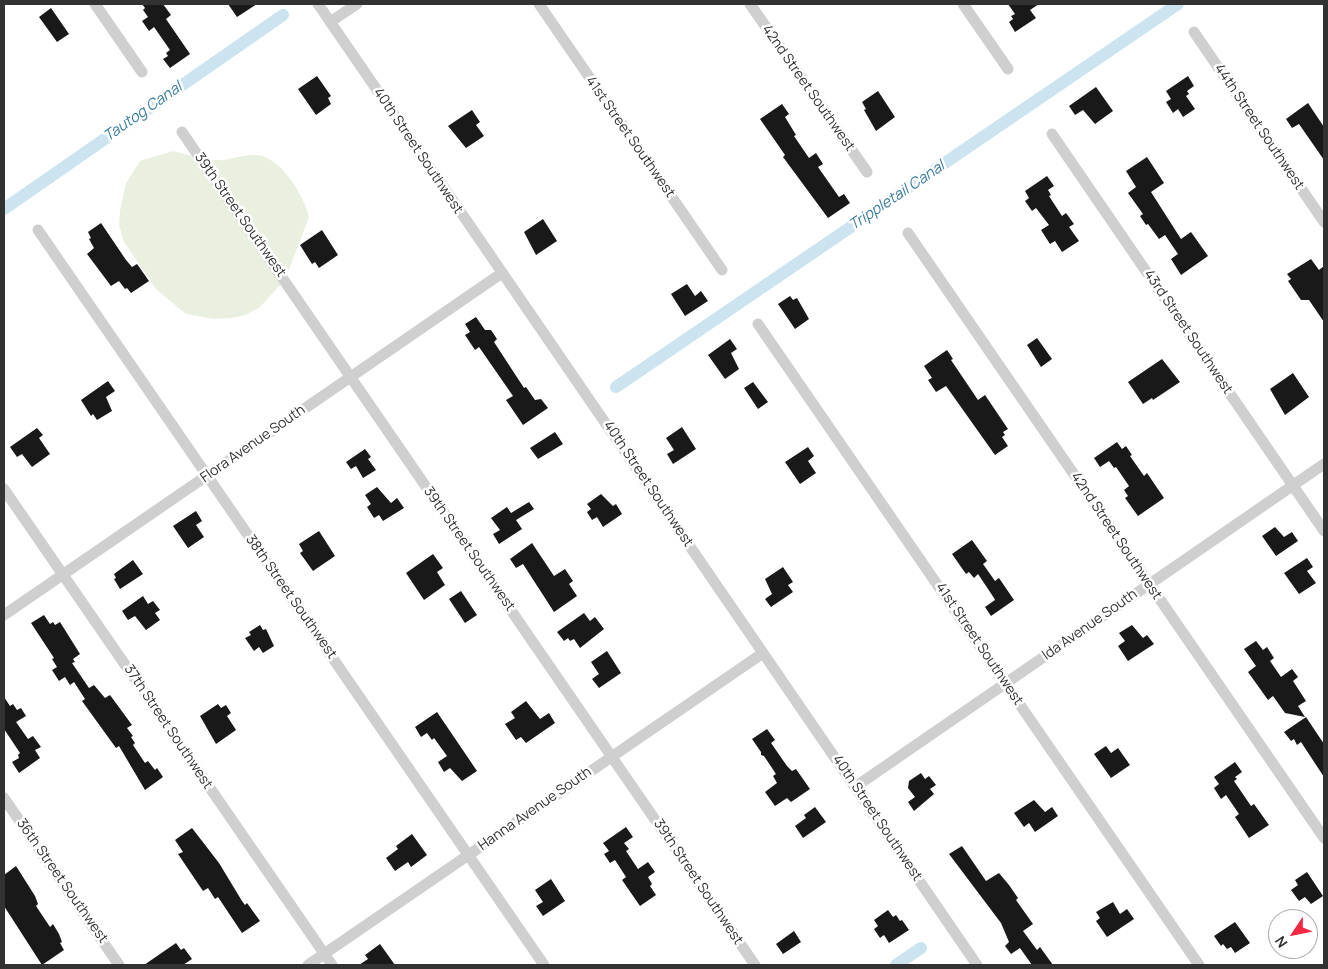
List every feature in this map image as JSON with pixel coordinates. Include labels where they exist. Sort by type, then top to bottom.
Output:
[{"type":"street","points":[[95,4],[142,72]]},
{"type":"street","name":"40th Street Southwest","points":[[318,4],[978,965]]},
{"type":"street","points":[[330,22],[357,4]]},
{"type":"street","name":"41st Street Southwest","points":[[539,4],[722,270]]},
{"type":"street","name":"42nd Street Southwest","points":[[750,4],[866,172]]},
{"type":"street","points":[[963,4],[1008,69]]},
{"type":"street","name":"44th Street Southwest","points":[[1194,32],[1324,222]]},
{"type":"street","name":"39th Street Southwest","points":[[182,132],[755,965]]},
{"type":"street","name":"43rd Street Southwest","points":[[1052,134],[1324,530]]},
{"type":"street","name":"38th Street Southwest","points":[[38,230],[544,965]]},
{"type":"street","name":"42nd Street Southwest","points":[[908,233],[1324,838]]},
{"type":"street","name":"Flora Avenue South","points":[[4,615],[64,576],[502,273]]},
{"type":"street","name":"41st Street Southwest","points":[[758,324],[1199,965]]},
{"type":"street","name":"Ida Avenue South","points":[[855,787],[1324,464]]},
{"type":"street","name":"37th Street Southwest","points":[[4,489],[332,965]]},
{"type":"street","name":"Hanna Avenue South","points":[[308,965],[762,653]]},
{"type":"street","name":"36th Street Southwest","points":[[4,798],[119,965]]},
{"type":"green space","points":[[173,151],[209,160],[225,160],[251,155],[266,157],[283,170],[297,189],[307,209],[309,217],[285,280],[259,308],[245,315],[214,319],[186,314],[156,289],[124,242],[119,225],[126,183],[140,161]]},
{"type":"building","points":[[142,4],[163,4],[171,15],[166,19],[190,54],[170,68],[163,59],[168,56],[166,53],[170,50],[154,27],[149,31],[142,21],[148,17],[143,10],[145,8]]},
{"type":"building","points":[[228,4],[257,4],[237,17]]},
{"type":"building","points":[[1008,4],[1039,4],[1030,10],[1036,18],[1015,32],[1009,22],[1013,19],[1011,16],[1015,14]]},
{"type":"building","points":[[51,8],[69,34],[57,42],[39,17]]},
{"type":"building","points":[[317,76],[331,96],[328,98],[331,104],[316,115],[298,89]]},
{"type":"building","points":[[1188,76],[1194,86],[1187,91],[1189,94],[1186,96],[1195,109],[1183,117],[1178,109],[1173,113],[1166,102],[1171,99],[1166,91]]},
{"type":"building","points":[[1096,87],[1113,111],[1095,124],[1083,110],[1075,115],[1069,106]]},
{"type":"building","points":[[878,91],[895,117],[876,131],[864,110],[866,109],[862,102]]},
{"type":"building","points":[[1308,103],[1324,127],[1324,160],[1299,124],[1292,128],[1286,119]]},
{"type":"building","points":[[782,104],[789,114],[785,117],[796,135],[794,136],[809,158],[816,153],[823,164],[818,167],[839,197],[844,194],[850,203],[828,218],[783,157],[785,155],[760,119]]},
{"type":"building","points":[[472,110],[480,122],[476,125],[484,136],[466,148],[448,126]]},
{"type":"building","points":[[1147,157],[1164,183],[1151,192],[1181,239],[1191,232],[1208,256],[1181,275],[1171,259],[1178,254],[1165,235],[1159,239],[1148,224],[1146,225],[1140,216],[1143,214],[1128,193],[1136,187],[1126,171]]},
{"type":"building","points":[[1047,176],[1054,186],[1048,190],[1051,195],[1049,196],[1062,216],[1066,213],[1074,224],[1069,227],[1079,241],[1062,252],[1055,241],[1050,244],[1041,230],[1049,225],[1036,208],[1032,211],[1025,201],[1029,198],[1025,191]]},
{"type":"building","points":[[543,219],[557,241],[536,255],[524,232]]},
{"type":"building","points":[[101,223],[126,260],[132,267],[137,264],[149,281],[131,293],[119,281],[111,286],[87,254],[94,248],[89,239],[91,238],[88,232]]},
{"type":"building","points":[[322,230],[338,255],[319,268],[315,262],[312,264],[300,245]]},
{"type":"building","points":[[1311,259],[1319,270],[1324,266],[1324,322],[1309,300],[1301,300],[1288,281],[1291,279],[1287,274]]},
{"type":"building","points":[[687,284],[695,296],[701,291],[708,301],[685,316],[671,294]]},
{"type":"building","points":[[790,296],[793,300],[797,298],[809,319],[795,329],[778,304]]},
{"type":"building","points":[[476,317],[485,330],[491,330],[497,339],[494,342],[524,388],[526,387],[535,400],[541,399],[548,408],[523,425],[506,400],[513,396],[479,347],[475,350],[465,335],[470,332],[465,324]]},
{"type":"building","points":[[1037,338],[1052,359],[1041,367],[1027,345]]},
{"type":"building","points":[[730,339],[737,349],[731,353],[739,369],[725,379],[708,355]]},
{"type":"building","points":[[947,350],[953,359],[951,360],[978,400],[985,395],[1008,429],[1003,432],[1005,435],[1002,437],[1008,446],[995,455],[946,386],[936,392],[928,380],[932,378],[924,366]]},
{"type":"building","points":[[1162,359],[1180,382],[1153,400],[1152,398],[1143,404],[1128,382]]},
{"type":"building","points":[[1293,373],[1309,397],[1285,415],[1270,389]]},
{"type":"building","points":[[108,381],[115,391],[106,397],[112,411],[97,420],[93,414],[91,416],[81,400]]},
{"type":"building","points":[[753,382],[768,402],[758,409],[744,388]]},
{"type":"building","points":[[682,427],[696,449],[673,464],[667,454],[674,450],[666,438]]},
{"type":"building","points":[[37,428],[43,435],[39,438],[50,454],[32,467],[22,454],[17,457],[10,447]]},
{"type":"building","points":[[555,432],[563,444],[538,459],[530,448]]},
{"type":"building","points":[[1117,442],[1122,449],[1126,446],[1132,455],[1130,456],[1144,476],[1147,473],[1164,498],[1138,516],[1125,498],[1128,496],[1124,490],[1129,486],[1116,467],[1114,468],[1109,461],[1100,467],[1094,458]]},
{"type":"building","points":[[808,447],[814,456],[808,461],[816,473],[800,484],[785,462]]},
{"type":"building","points":[[365,449],[371,457],[368,459],[376,470],[363,478],[356,466],[351,469],[346,462]]},
{"type":"building","points":[[377,487],[391,503],[397,498],[404,508],[383,521],[379,515],[374,518],[367,507],[371,504],[365,495]]},
{"type":"building","points":[[601,494],[613,506],[616,504],[622,514],[603,527],[597,517],[592,520],[587,512],[591,509],[587,504]]},
{"type":"building","points":[[529,502],[534,509],[516,520],[522,529],[499,544],[493,534],[500,530],[491,518],[507,507],[511,513]]},
{"type":"building","points":[[196,511],[202,521],[196,525],[204,537],[188,548],[173,526]]},
{"type":"building","points":[[1275,527],[1284,537],[1292,532],[1298,541],[1276,556],[1262,536]]},
{"type":"building","points":[[319,531],[335,556],[313,571],[300,553],[303,551],[299,544]]},
{"type":"building","points":[[972,540],[987,561],[983,564],[995,581],[999,578],[1014,600],[991,616],[985,607],[995,600],[994,598],[978,574],[974,578],[969,572],[966,574],[952,554]]},
{"type":"building","points":[[532,543],[554,576],[565,569],[573,581],[569,584],[577,596],[554,612],[523,564],[516,568],[510,559]]},
{"type":"building","points":[[433,554],[443,568],[437,572],[445,585],[424,600],[406,573]]},
{"type":"building","points":[[1307,558],[1313,567],[1307,571],[1316,583],[1299,594],[1284,573]]},
{"type":"building","points":[[133,560],[143,574],[120,589],[114,579],[116,578],[114,574]]},
{"type":"building","points":[[783,567],[793,582],[788,585],[793,592],[771,607],[765,599],[772,594],[765,579]]},
{"type":"building","points":[[461,591],[477,615],[465,623],[449,599]]},
{"type":"building","points":[[143,596],[148,604],[153,601],[160,610],[155,613],[160,620],[146,630],[135,616],[128,620],[122,611]]},
{"type":"building","points":[[584,613],[590,621],[595,617],[604,629],[580,648],[574,639],[570,641],[568,638],[564,641],[557,632]]},
{"type":"building","points":[[44,615],[50,624],[53,622],[55,625],[60,622],[80,654],[73,659],[75,662],[72,663],[89,688],[94,685],[105,698],[110,695],[132,725],[127,728],[133,736],[131,737],[135,743],[133,745],[145,763],[148,761],[155,770],[157,768],[163,777],[145,790],[119,746],[116,748],[82,701],[85,699],[74,682],[70,685],[65,677],[59,681],[52,670],[57,667],[52,659],[54,658],[31,623]]},
{"type":"building","points":[[260,625],[263,630],[266,629],[274,646],[263,653],[259,647],[254,651],[245,638],[251,635],[249,632]]},
{"type":"building","points":[[1132,625],[1143,638],[1147,635],[1154,644],[1128,661],[1118,646],[1125,641],[1119,633]]},
{"type":"building","points":[[1256,641],[1263,650],[1267,647],[1274,658],[1270,661],[1281,677],[1292,669],[1298,677],[1293,681],[1306,701],[1298,706],[1305,717],[1285,713],[1273,696],[1268,700],[1248,672],[1256,666],[1244,649]]},
{"type":"building","points":[[607,651],[621,673],[599,688],[592,679],[599,674],[591,662]]},
{"type":"building","points":[[4,697],[10,706],[13,704],[17,710],[21,708],[26,716],[16,722],[28,739],[33,736],[41,747],[35,750],[40,758],[19,773],[12,762],[19,758],[18,755],[20,753],[4,729]]},
{"type":"building","points":[[526,701],[540,719],[549,713],[555,723],[526,743],[521,737],[516,740],[505,724],[515,718],[511,712]]},
{"type":"building","points":[[218,704],[221,708],[226,705],[231,713],[227,716],[236,730],[216,744],[200,716]]},
{"type":"building","points":[[437,712],[477,771],[462,781],[450,768],[444,772],[438,762],[447,756],[434,738],[432,740],[427,733],[421,737],[415,727]]},
{"type":"building","points":[[1306,717],[1324,744],[1324,777],[1301,742],[1297,745],[1294,739],[1291,741],[1284,732]]},
{"type":"building","points":[[767,729],[775,740],[771,743],[787,766],[792,771],[796,769],[810,789],[791,802],[787,798],[775,806],[765,792],[777,783],[773,776],[776,774],[764,756],[761,755],[752,739]]},
{"type":"building","points":[[1106,746],[1111,753],[1118,748],[1130,765],[1111,778],[1094,754]]},
{"type":"building","points":[[1235,762],[1242,772],[1235,777],[1237,779],[1234,781],[1251,806],[1254,804],[1269,825],[1249,838],[1235,817],[1239,814],[1226,795],[1221,799],[1214,788],[1219,784],[1214,777]]},
{"type":"building","points":[[921,773],[925,779],[929,776],[936,785],[930,789],[934,794],[914,811],[908,802],[915,797],[908,788],[909,781]]},
{"type":"building","points":[[1034,800],[1045,812],[1052,807],[1058,816],[1035,832],[1029,823],[1024,827],[1014,813]]},
{"type":"building","points":[[815,807],[826,822],[803,838],[795,826],[806,818],[804,815]]},
{"type":"building","points":[[626,827],[633,837],[624,843],[629,849],[626,851],[638,869],[648,862],[655,872],[648,877],[652,884],[650,886],[656,895],[640,906],[622,880],[626,877],[615,860],[610,863],[604,854],[609,851],[603,843]]},
{"type":"building","points":[[192,828],[219,863],[242,901],[245,905],[247,903],[260,921],[242,933],[218,897],[215,899],[208,888],[203,891],[178,854],[183,852],[175,840]]},
{"type":"building","points":[[412,834],[427,855],[411,867],[408,862],[395,871],[386,858],[398,849],[396,846]]},
{"type":"building","points":[[962,846],[986,881],[999,873],[1009,885],[1018,898],[1016,900],[1033,924],[1023,931],[1037,950],[1040,947],[1053,965],[1032,965],[1020,948],[1011,954],[1005,946],[1009,942],[1001,923],[949,854]]},
{"type":"building","points":[[16,866],[35,896],[38,904],[36,906],[50,927],[53,924],[62,942],[60,943],[64,950],[42,965],[4,906],[4,875]]},
{"type":"building","points":[[1307,872],[1323,896],[1311,904],[1305,897],[1299,901],[1291,890],[1298,885],[1295,880]]},
{"type":"building","points":[[551,879],[565,901],[543,916],[536,906],[543,902],[535,890]]},
{"type":"building","points":[[1113,902],[1120,914],[1127,909],[1134,919],[1107,937],[1096,921],[1100,918],[1096,912]]},
{"type":"building","points":[[888,910],[893,917],[896,915],[900,921],[902,920],[909,930],[889,943],[884,935],[880,938],[874,929],[878,926],[874,920]]},
{"type":"building","points":[[1235,922],[1250,943],[1235,953],[1231,947],[1227,949],[1223,944],[1221,946],[1214,936]]},
{"type":"building","points":[[794,931],[801,942],[783,954],[776,944]]},
{"type":"building","points":[[176,943],[181,950],[184,948],[192,959],[183,965],[144,965]]},
{"type":"building","points":[[380,944],[395,965],[359,965],[368,959],[365,955]]},
{"type":"waterway","name":"Trippletail Canal","points":[[616,387],[1178,4]]},
{"type":"waterway","name":"Tautog Canal","points":[[4,209],[283,15]]},
{"type":"waterway","points":[[896,965],[921,948]]}]
